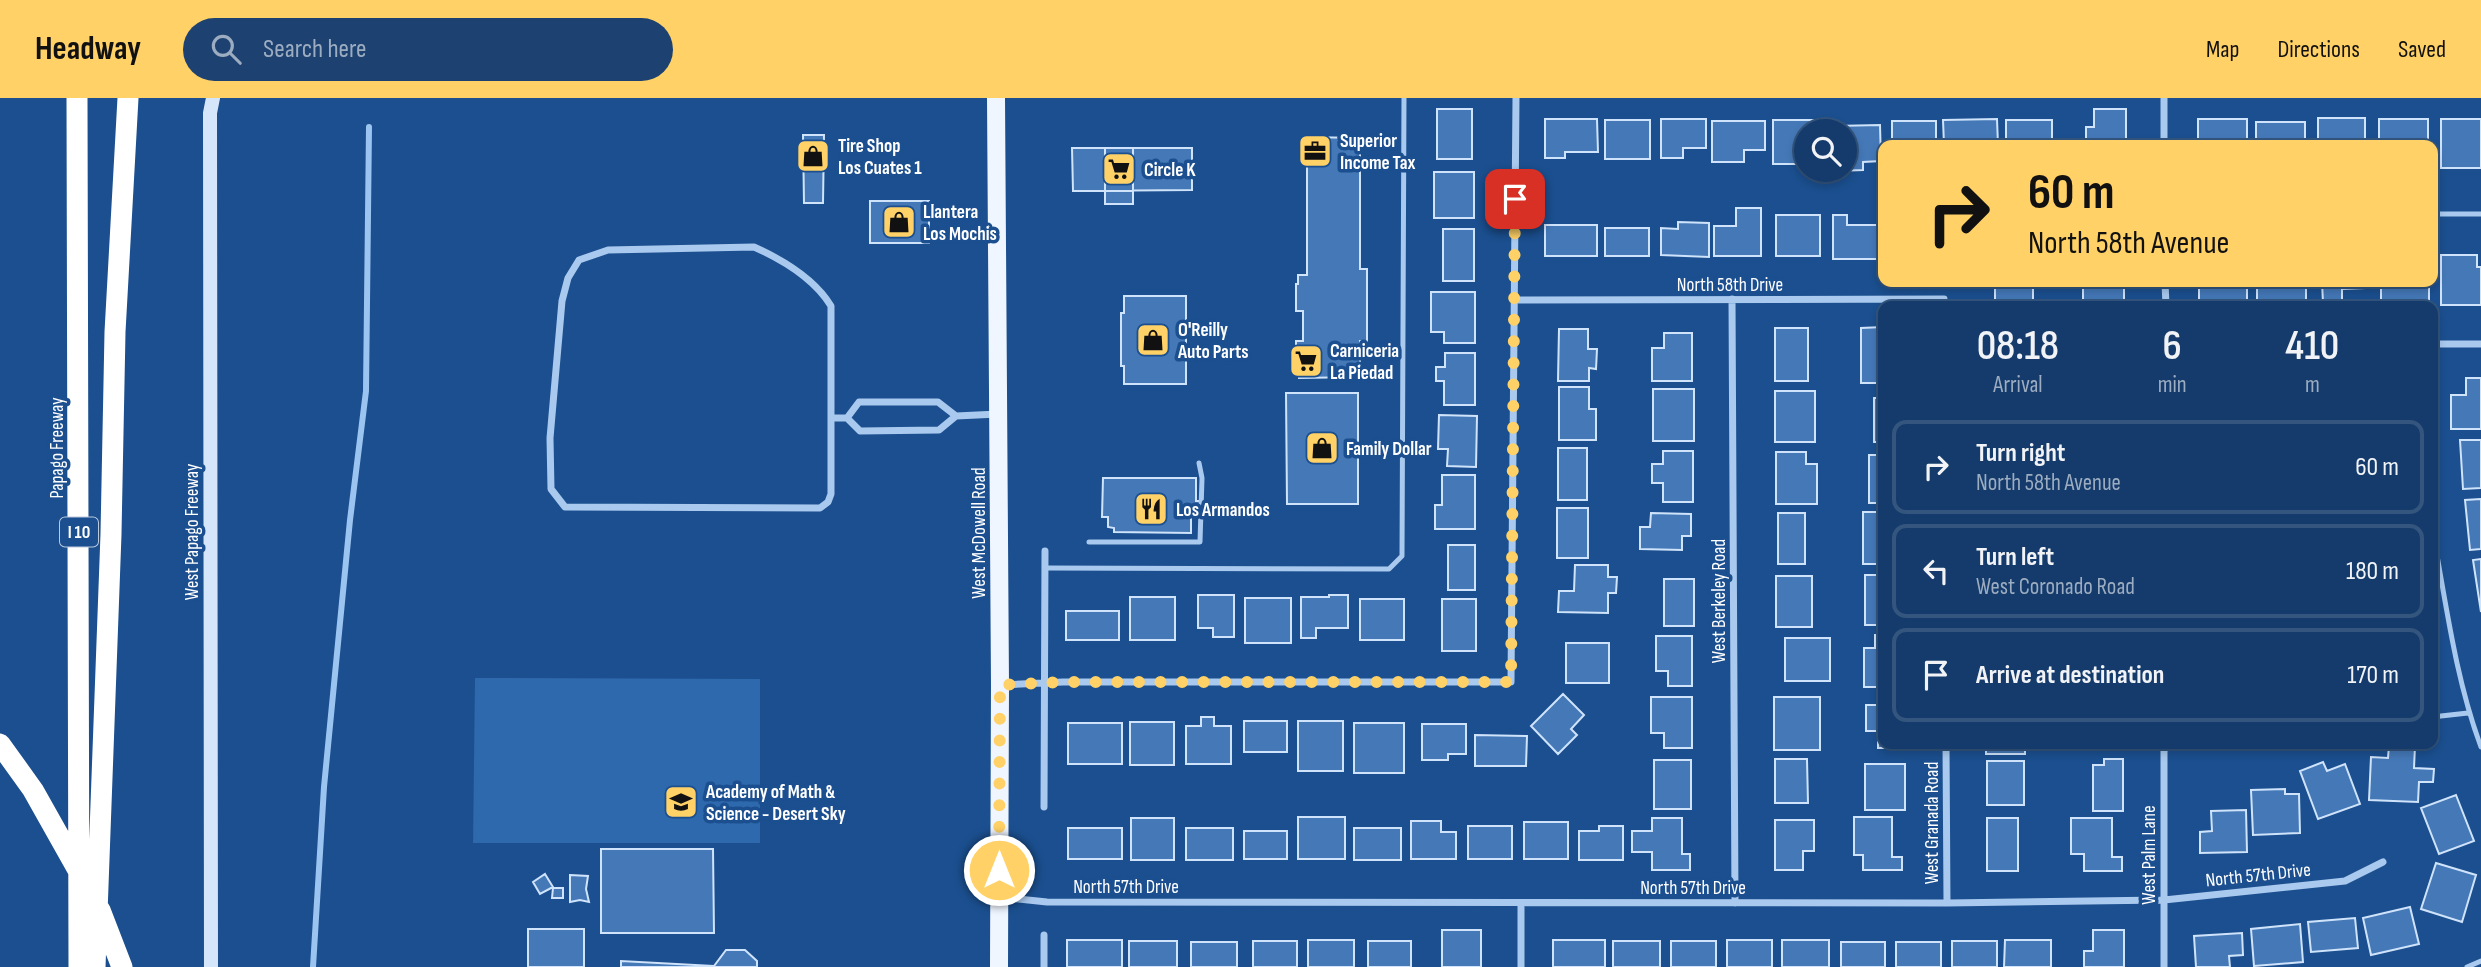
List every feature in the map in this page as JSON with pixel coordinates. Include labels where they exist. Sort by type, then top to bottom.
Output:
[{"type":"highway","name":"Papago Freeway","points":[[77,98],[79,967]]},
{"type":"highway","points":[[95,967],[111,534],[115,332],[128,98]]},
{"type":"highway","points":[[0,744],[33,790],[99,905],[122,967]]},
{"type":"main road","name":"West Papago Freeway","points":[[211,967],[210,113],[213,98]]},
{"type":"main road","name":"West McDowell Road","points":[[996,98],[999,967]]},
{"type":"street","points":[[1000,685],[1511,682],[1516,98]]},
{"type":"street","points":[[2164,98],[2164,140]]},
{"type":"street","points":[[754,247],[770,254],[821,290],[831,306],[831,418],[831,494],[828,502],[820,508],[565,507],[551,489],[550,438],[562,301],[568,278],[579,260],[608,250],[754,247]]},
{"type":"street","name":"West Berkeley Road","points":[[1732,299],[1735,903]]},
{"type":"street","name":"North 58th Drive","points":[[1515,300],[1878,302]]},
{"type":"street","points":[[2438,344],[2481,344]]},
{"type":"street","points":[[847,418],[859,402],[938,402],[956,416]]},
{"type":"street","points":[[831,418],[847,418],[860,430],[939,430],[956,416],[998,414]]},
{"type":"street","points":[[1044,807],[1045,551]]},
{"type":"street","name":"West Granada Road","points":[[1946,749],[1947,903]]},
{"type":"street","name":"West Palm Lane","points":[[2164,749],[2164,967]]},
{"type":"street","name":"North 57th Drive","points":[[999,897],[1047,902],[1947,903],[2164,900],[2345,881],[2383,862]]},
{"type":"street","points":[[1521,903],[1521,967]]},
{"type":"street","points":[[1044,935],[1044,967]]},
{"type":"lane","points":[[1045,568],[1389,569],[1402,556],[1404,98]]},
{"type":"lane","points":[[2438,214],[2481,214]]},
{"type":"lane","points":[[1089,542],[1200,542],[1202,478],[1199,463]]},
{"type":"lane","points":[[2438,559],[2468,713],[2481,747]]},
{"type":"lane","points":[[2438,716],[2468,713]]},
{"type":"lane","points":[[2466,967],[2481,961]]},
{"type":"shaded area","points":[[475,678],[760,679],[760,843],[473,843]]},
{"type":"building","points":[[1437,109],[1472,109],[1472,159],[1437,159]]},
{"type":"building","points":[[2094,109],[2126,109],[2126,140],[2086,140],[2086,127],[2094,127]]},
{"type":"building","points":[[2318,118],[2365,118],[2365,140],[2318,140]]},
{"type":"building","points":[[1545,119],[1597,119],[1598,152],[1565,152],[1565,158],[1545,158]]},
{"type":"building","points":[[1661,119],[1706,119],[1706,148],[1683,148],[1683,158],[1661,158]]},
{"type":"building","points":[[1997,119],[1998,140],[1944,140],[1943,120]]},
{"type":"building","points":[[2198,119],[2247,119],[2247,140],[2198,140]]},
{"type":"building","points":[[2379,119],[2428,119],[2428,140],[2379,140]]},
{"type":"building","points":[[2441,119],[2481,119],[2481,168],[2441,168]]},
{"type":"building","points":[[1605,120],[1650,120],[1650,159],[1605,159]]},
{"type":"building","points":[[1773,120],[1794,120],[1794,164],[1773,164]]},
{"type":"building","points":[[2006,120],[2052,120],[2052,140],[2006,140]]},
{"type":"building","points":[[1712,121],[1765,121],[1765,150],[1744,150],[1744,162],[1712,162]]},
{"type":"building","points":[[1892,121],[1936,121],[1936,140],[1892,140]]},
{"type":"building","points":[[2256,122],[2305,122],[2305,140],[2256,140]]},
{"type":"building","points":[[1880,125],[1878,161],[1863,162],[1863,170],[1857,170],[1857,126]]},
{"type":"building","name":"Tire Shop Los Cuates 1","points":[[803,135],[824,135],[823,203],[804,203]]},
{"type":"building","points":[[1307,137],[1360,138],[1360,269],[1367,269],[1367,341],[1360,341],[1360,377],[1299,378],[1299,368],[1296,368],[1296,341],[1303,341],[1303,311],[1296,311],[1296,284],[1298,275],[1307,275]]},
{"type":"building","name":"Circle K","points":[[1072,148],[1192,148],[1192,190],[1073,191]]},
{"type":"building","name":"Circle K","points":[[1105,148],[1133,148],[1133,204],[1105,204]]},
{"type":"building","points":[[1434,172],[1474,172],[1474,218],[1434,218]]},
{"type":"building","name":"Llantera Los Mochis","points":[[870,201],[929,201],[929,243],[870,243]]},
{"type":"building","points":[[1736,208],[1761,208],[1761,256],[1714,256],[1714,226],[1736,226]]},
{"type":"building","points":[[1776,215],[1820,215],[1820,256],[1776,256]]},
{"type":"building","points":[[1833,215],[1847,215],[1847,225],[1877,225],[1877,259],[1833,259]]},
{"type":"building","points":[[1678,222],[1709,223],[1709,257],[1661,255],[1661,228],[1678,229]]},
{"type":"building","points":[[1545,225],[1597,225],[1597,256],[1545,256]]},
{"type":"building","points":[[1605,228],[1649,228],[1649,256],[1605,256]]},
{"type":"building","points":[[1443,229],[1474,229],[1474,281],[1443,281]]},
{"type":"building","points":[[2441,255],[2477,255],[2477,267],[2481,267],[2481,305],[2441,305]]},
{"type":"building","points":[[1995,287],[2033,287],[2033,301],[1995,301]]},
{"type":"building","points":[[2199,287],[2247,287],[2247,301],[2199,301]]},
{"type":"building","points":[[2257,287],[2306,287],[2306,301],[2257,301]]},
{"type":"building","points":[[2322,287],[2365,287],[2342,289],[2342,301],[2323,301]]},
{"type":"building","points":[[2381,287],[2429,287],[2429,301],[2381,301]]},
{"type":"building","points":[[2083,288],[2124,288],[2124,301],[2083,301]]},
{"type":"building","points":[[1431,292],[1475,292],[1475,343],[1444,343],[1444,332],[1431,332]]},
{"type":"building","name":"O'Reilly Auto Parts","points":[[1124,296],[1186,296],[1186,384],[1124,384],[1124,366],[1121,366],[1121,313],[1124,313]]},
{"type":"building","points":[[1878,327],[1878,383],[1861,383],[1861,328]]},
{"type":"building","points":[[1775,328],[1808,328],[1808,381],[1775,381]]},
{"type":"building","points":[[1559,329],[1588,329],[1588,349],[1597,349],[1596,369],[1589,368],[1589,381],[1558,381]]},
{"type":"building","points":[[1664,333],[1692,333],[1692,381],[1652,381],[1652,348],[1664,348]]},
{"type":"building","points":[[1445,353],[1475,353],[1475,405],[1444,405],[1444,381],[1436,381],[1436,367],[1445,367]]},
{"type":"building","points":[[2466,378],[2481,378],[2481,429],[2451,429],[2451,395],[2466,395]]},
{"type":"building","points":[[1559,387],[1589,387],[1589,409],[1596,409],[1596,440],[1559,440]]},
{"type":"building","points":[[1653,389],[1694,389],[1694,441],[1653,441]]},
{"type":"building","points":[[1775,391],[1815,391],[1815,442],[1775,442]]},
{"type":"building","name":"Family Dollar","points":[[1286,393],[1358,393],[1358,504],[1287,504]]},
{"type":"building","points":[[1874,398],[1878,398],[1878,442],[1874,442]]},
{"type":"building","points":[[1439,415],[1477,416],[1476,467],[1447,466],[1448,449],[1438,449]]},
{"type":"building","points":[[2460,440],[2481,440],[2481,488],[2463,489]]},
{"type":"building","points":[[1558,448],[1587,448],[1587,500],[1558,500]]},
{"type":"building","points":[[1663,451],[1693,451],[1693,502],[1663,502],[1663,483],[1652,483],[1652,464],[1663,464]]},
{"type":"building","points":[[1776,452],[1806,452],[1806,464],[1817,464],[1817,504],[1776,504]]},
{"type":"building","points":[[1869,455],[1878,455],[1878,503],[1869,503]]},
{"type":"building","points":[[1442,475],[1475,475],[1475,529],[1435,529],[1435,505],[1442,505]]},
{"type":"building","name":"Los Armandos","points":[[1103,478],[1196,478],[1196,501],[1200,501],[1200,517],[1191,517],[1191,533],[1114,532],[1114,528],[1108,527],[1108,517],[1102,517]]},
{"type":"building","points":[[2481,499],[2481,549],[2470,550],[2465,500]]},
{"type":"building","points":[[1557,508],[1588,508],[1588,558],[1557,558]]},
{"type":"building","points":[[1863,512],[1878,512],[1878,564],[1863,564]]},
{"type":"building","points":[[1651,513],[1691,514],[1691,536],[1682,536],[1682,550],[1640,549],[1640,527],[1650,527]]},
{"type":"building","points":[[1778,513],[1805,513],[1805,564],[1778,564]]},
{"type":"building","points":[[1448,545],[1475,545],[1475,590],[1448,590]]},
{"type":"building","points":[[2481,559],[2481,612],[2473,560]]},
{"type":"building","points":[[1575,565],[1608,565],[1608,577],[1617,577],[1616,593],[1608,593],[1608,613],[1558,612],[1559,591],[1574,591]]},
{"type":"building","points":[[1865,575],[1878,575],[1878,625],[1865,625]]},
{"type":"building","points":[[1776,576],[1812,576],[1812,627],[1776,627]]},
{"type":"building","points":[[1664,579],[1694,579],[1694,626],[1664,626]]},
{"type":"building","points":[[1198,595],[1234,595],[1234,637],[1213,637],[1213,628],[1198,628]]},
{"type":"building","points":[[1348,595],[1348,628],[1316,628],[1316,638],[1301,638],[1301,597]]},
{"type":"building","points":[[1130,597],[1175,597],[1175,640],[1130,640]]},
{"type":"building","points":[[1245,598],[1291,598],[1291,643],[1245,643]]},
{"type":"building","points":[[1360,599],[1404,599],[1404,640],[1360,640]]},
{"type":"building","points":[[1442,599],[1476,599],[1476,651],[1442,651]]},
{"type":"building","points":[[1066,611],[1119,611],[1119,640],[1066,640]]},
{"type":"building","points":[[1875,635],[1878,635],[1878,687],[1864,687],[1864,648],[1875,648]]},
{"type":"building","points":[[1656,636],[1692,636],[1692,686],[1668,686],[1668,671],[1656,671]]},
{"type":"building","points":[[1785,638],[1830,638],[1830,681],[1785,681]]},
{"type":"building","points":[[1566,643],[1609,643],[1609,683],[1566,683]]},
{"type":"building","points":[[1563,694],[1584,715],[1571,729],[1577,735],[1558,754],[1531,726]]},
{"type":"building","points":[[1651,697],[1692,697],[1692,748],[1664,748],[1664,733],[1651,733]]},
{"type":"building","points":[[1774,697],[1820,697],[1820,750],[1774,750]]},
{"type":"building","points":[[1866,705],[1878,705],[1878,731],[1866,731]]},
{"type":"building","points":[[1201,717],[1214,717],[1214,726],[1231,726],[1231,764],[1186,764],[1186,726],[1201,726]]},
{"type":"building","points":[[1244,721],[1287,721],[1287,752],[1244,752]]},
{"type":"building","points":[[1298,721],[1343,721],[1343,771],[1298,771]]},
{"type":"building","points":[[1130,722],[1174,722],[1174,765],[1130,765]]},
{"type":"building","points":[[1068,723],[1122,723],[1122,764],[1068,764]]},
{"type":"building","points":[[1354,723],[1404,723],[1404,773],[1354,773]]},
{"type":"building","points":[[1422,724],[1466,724],[1466,754],[1448,754],[1448,760],[1422,760]]},
{"type":"building","points":[[1475,735],[1527,736],[1526,766],[1475,766]]},
{"type":"building","points":[[1986,749],[2025,749],[2025,754],[1986,754]]},
{"type":"building","points":[[2094,749],[2125,749],[2125,750]]},
{"type":"building","points":[[2389,749],[2415,749],[2414,768],[2434,769],[2433,782],[2419,782],[2418,802],[2369,800],[2371,757],[2388,758]]},
{"type":"building","points":[[1775,759],[1807,759],[1808,803],[1775,803]]},
{"type":"building","points":[[2104,759],[2123,759],[2123,811],[2093,811],[2093,765],[2104,765]]},
{"type":"building","points":[[1654,760],[1691,760],[1691,809],[1654,809]]},
{"type":"building","points":[[1987,761],[2024,761],[2024,805],[1987,805]]},
{"type":"building","points":[[2323,762],[2327,771],[2345,764],[2360,804],[2318,819],[2300,771]]},
{"type":"building","points":[[1865,764],[1905,764],[1905,810],[1865,810]]},
{"type":"building","points":[[2285,789],[2285,794],[2299,794],[2300,833],[2253,835],[2251,790]]},
{"type":"building","points":[[2456,795],[2474,841],[2439,854],[2421,808]]},
{"type":"building","points":[[2246,810],[2247,852],[2200,853],[2200,832],[2212,831],[2211,811]]},
{"type":"building","points":[[1298,817],[1345,817],[1345,859],[1298,859]]},
{"type":"building","points":[[1854,817],[1892,817],[1892,857],[1902,857],[1902,870],[1863,870],[1863,855],[1854,855]]},
{"type":"building","points":[[1131,818],[1174,818],[1174,860],[1131,860]]},
{"type":"building","points":[[1652,818],[1682,818],[1682,854],[1690,854],[1690,870],[1652,870],[1652,852],[1632,852],[1632,831],[1652,831]]},
{"type":"building","points":[[1987,818],[2018,818],[2018,871],[1987,871]]},
{"type":"building","points":[[2071,818],[2112,818],[2112,857],[2122,857],[2122,871],[2084,871],[2084,854],[2071,854]]},
{"type":"building","points":[[1775,820],[1814,820],[1814,851],[1803,851],[1803,870],[1775,870]]},
{"type":"building","points":[[1411,821],[1441,821],[1441,832],[1456,832],[1456,859],[1411,859]]},
{"type":"building","points":[[1524,822],[1568,822],[1568,859],[1524,859]]},
{"type":"building","points":[[1468,826],[1512,826],[1512,859],[1468,859]]},
{"type":"building","points":[[1599,826],[1623,826],[1623,860],[1579,860],[1579,831],[1599,831]]},
{"type":"building","points":[[1068,828],[1122,828],[1122,859],[1068,859]]},
{"type":"building","points":[[1186,828],[1233,828],[1233,860],[1186,860]]},
{"type":"building","points":[[1354,828],[1401,828],[1401,860],[1354,860]]},
{"type":"building","points":[[1244,831],[1287,831],[1287,859],[1244,859]]},
{"type":"building","points":[[601,849],[713,849],[714,933],[601,933]]},
{"type":"building","points":[[2436,863],[2476,875],[2462,922],[2421,909]]},
{"type":"building","points":[[545,874],[553,887],[540,894],[533,882]]},
{"type":"building","points":[[570,875],[588,876],[586,889],[589,902],[570,902]]},
{"type":"building","points":[[553,888],[563,888],[563,898],[552,898]]},
{"type":"building","points":[[2410,907],[2419,944],[2371,955],[2363,918]]},
{"type":"building","points":[[2355,918],[2358,948],[2311,952],[2308,922]]},
{"type":"building","points":[[2300,924],[2303,962],[2254,966],[2251,929]]},
{"type":"building","points":[[528,929],[584,929],[584,967],[528,967]]},
{"type":"building","points":[[1442,930],[1481,930],[1481,967],[1442,967]]},
{"type":"building","points":[[2093,930],[2124,930],[2124,967],[2084,967],[2084,951],[2093,951]]},
{"type":"building","points":[[2242,933],[2243,955],[2229,956],[2230,967],[2196,967],[2194,936]]},
{"type":"building","points":[[1067,940],[1122,940],[1122,967],[1067,967]]},
{"type":"building","points":[[1308,940],[1354,940],[1354,967],[1308,967]]},
{"type":"building","points":[[1553,940],[1605,940],[1605,967],[1553,967]]},
{"type":"building","points":[[1727,940],[1772,940],[1772,967],[1727,967]]},
{"type":"building","points":[[1782,940],[1829,940],[1829,967],[1782,967]]},
{"type":"building","points":[[2005,940],[2051,940],[2051,967],[2004,967]]},
{"type":"building","points":[[1129,941],[1177,941],[1177,967],[1129,967]]},
{"type":"building","points":[[1253,941],[1297,941],[1297,967],[1253,967]]},
{"type":"building","points":[[1368,941],[1411,941],[1411,967],[1368,967]]},
{"type":"building","points":[[1613,941],[1660,941],[1660,967],[1613,967]]},
{"type":"building","points":[[1671,941],[1716,941],[1716,967],[1671,967]]},
{"type":"building","points":[[1952,941],[1997,941],[1997,967],[1952,967]]},
{"type":"building","points":[[1191,942],[1237,942],[1237,967],[1191,967]]},
{"type":"building","points":[[1841,942],[1885,942],[1885,967],[1841,967]]},
{"type":"building","points":[[1896,942],[1941,942],[1941,967],[1896,967]]},
{"type":"building","points":[[726,950],[745,950],[757,961],[757,967],[621,967],[621,961],[714,966]]},
{"type":"waterway","points":[[313,967],[324,787],[350,520],[366,391],[369,127]]},
{"type":"place","name":"Superior Income Tax","points":[[1315,151]]},
{"type":"place","name":"Tire Shop Los Cuates 1","points":[[813,156]]},
{"type":"place","name":"Circle K","points":[[1119,169]]},
{"type":"place","name":"Llantera Los Mochis","points":[[899,222]]},
{"type":"place","name":"O'Reilly Auto Parts","points":[[1153,340]]},
{"type":"place","name":"Carniceria La Piedad","points":[[1306,361]]},
{"type":"place","name":"Family Dollar","points":[[1322,448]]},
{"type":"place","name":"Los Armandos","points":[[1151,509]]},
{"type":"place","name":"Academy of Math & Science - Desert Sky","points":[[681,802]]},
{"type":"route","points":[[999,870],[1000,685],[1063,682],[1511,682],[1515,199]]}]
